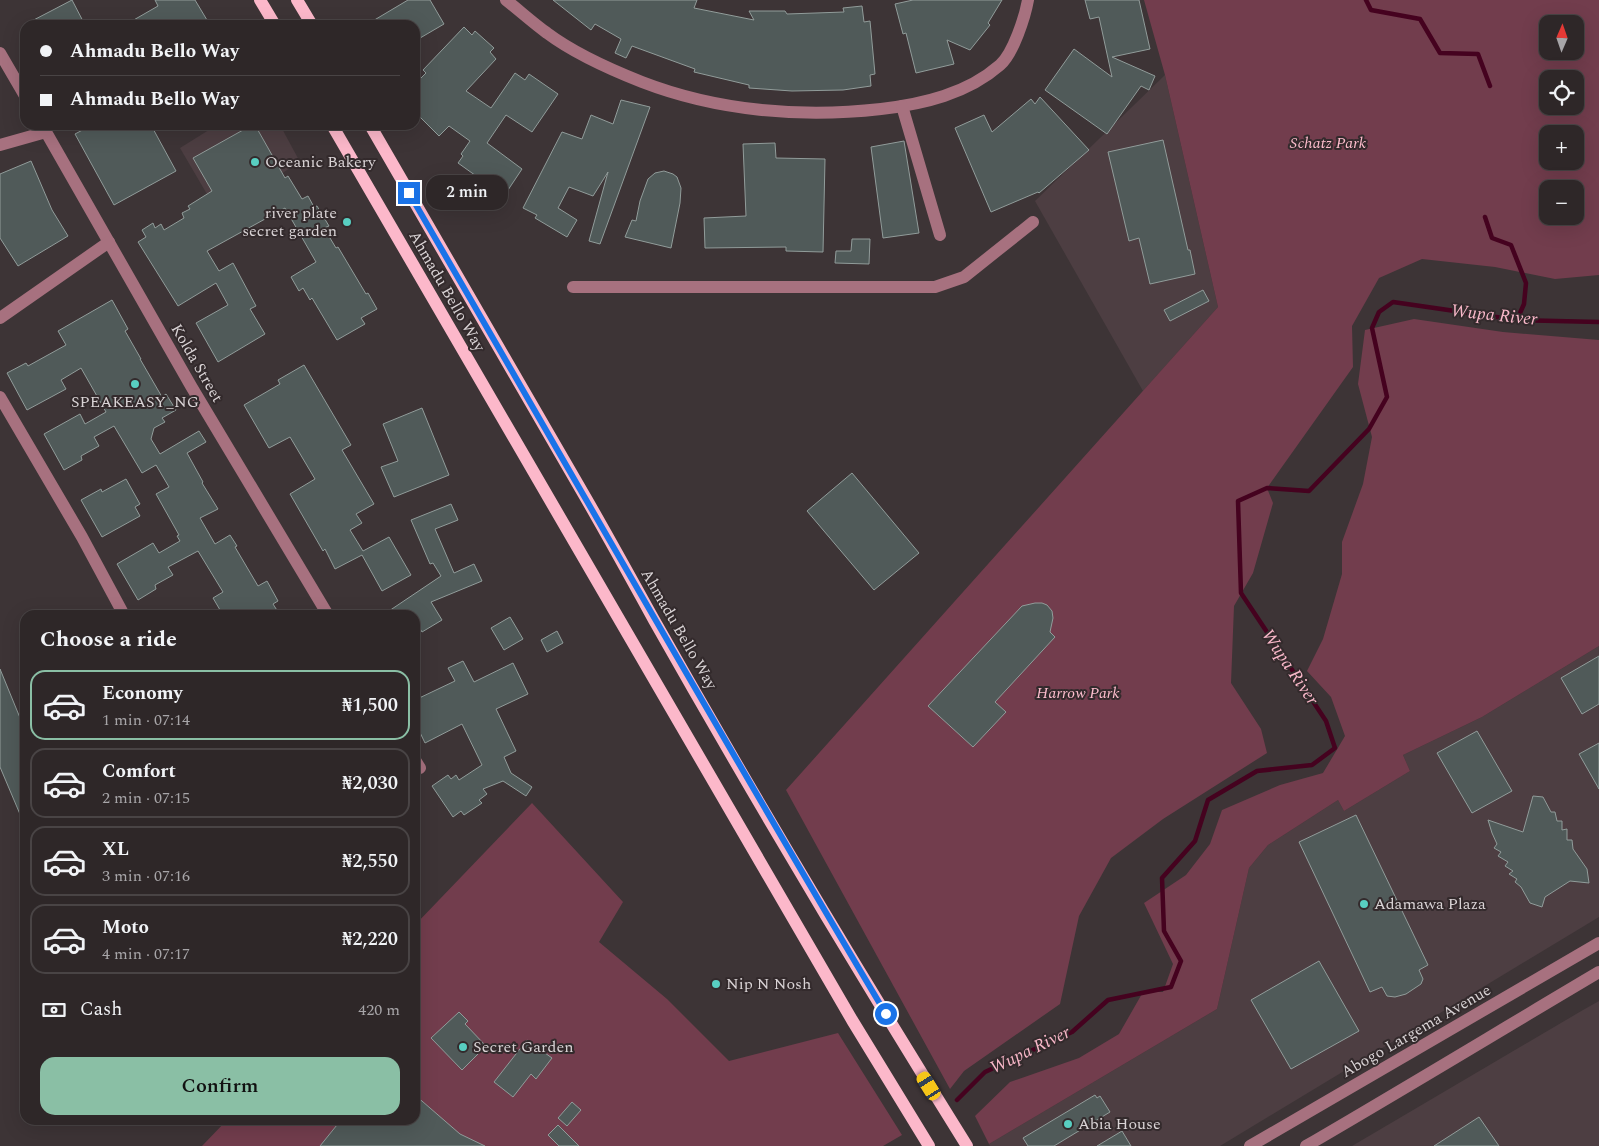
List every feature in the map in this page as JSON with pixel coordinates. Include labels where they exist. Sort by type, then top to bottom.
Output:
[{"type":"main road","points":[[260,0],[272,20]]},
{"type":"main road","points":[[297,0],[309,20]]},
{"type":"main road","name":"Ahmadu Bello Way","points":[[335,130],[874,1056],[929,1146]]},
{"type":"main road","name":"Ahmadu Bello Way","points":[[373,130],[555,444],[710,717],[901,1040],[967,1146]]},
{"type":"street","points":[[506,0],[549,34],[590,59],[642,82],[690,98],[756,109],[810,114],[853,112],[902,106],[944,96],[976,83],[1002,64],[1016,39],[1026,13],[1028,0]]},
{"type":"street","points":[[0,53],[20,87]]},
{"type":"street","points":[[902,106],[940,235]]},
{"type":"street","points":[[0,146],[41,130]]},
{"type":"street","name":"Kolda Street","points":[[45,130],[191,386],[325,610]]},
{"type":"street","points":[[573,287],[935,287],[964,278],[1033,222]]},
{"type":"street","points":[[0,318],[109,242]]},
{"type":"street","points":[[0,397],[82,537],[121,610]]},
{"type":"street","name":"Abogo Largema Avenue","points":[[1250,1146],[1599,943]]},
{"type":"street","points":[[1306,1146],[1599,972]]},
{"type":"shaded area","points":[[1165,75],[1218,307],[1143,391],[1035,201]]},
{"type":"shaded area","points":[[209,130],[283,130],[300,162],[218,213],[180,148]]},
{"type":"shaded area","points":[[1599,646],[1599,917],[1220,1146],[990,1146],[989,1144],[1217,1009],[1249,868],[1268,845],[1338,800],[1344,811],[1410,771],[1403,755],[1482,717]]},
{"type":"shaded area","points":[[1599,1001],[1599,1146],[1352,1146],[1583,1010]]},
{"type":"green space","points":[[1144,0],[1599,0],[1599,275],[1555,279],[1495,267],[1422,259],[1379,278],[1352,326],[1353,367],[1267,488],[1273,503],[1253,573],[1234,606],[1231,683],[1261,729],[1267,753],[1163,819],[1111,858],[1079,916],[1060,1004],[964,1071],[950,1089],[786,790],[1218,307],[1165,75]]},
{"type":"green space","points":[[1414,319],[1503,332],[1599,340],[1599,646],[1482,717],[1403,755],[1410,771],[1344,811],[1338,800],[1268,845],[1249,868],[1217,1009],[989,1144],[975,1116],[1010,1082],[1079,1058],[1119,1034],[1143,992],[1163,992],[1173,964],[1144,903],[1186,875],[1210,844],[1222,810],[1280,785],[1323,773],[1345,736],[1331,697],[1307,671],[1323,639],[1342,574],[1342,542],[1363,484],[1372,437],[1358,384],[1365,330]]},
{"type":"green space","points":[[532,803],[623,902],[599,942],[667,999],[729,1061],[838,1033],[902,1135],[883,1146],[202,1146],[222,1125],[420,1125],[420,920]]},
{"type":"building","points":[[72,0],[82,20],[34,20]]},
{"type":"building","points":[[155,0],[195,0],[207,20],[134,20],[158,6]]},
{"type":"building","points":[[408,0],[430,0],[444,24],[420,38],[420,20],[374,20]]},
{"type":"building","points":[[553,0],[697,0],[694,8],[754,20],[749,11],[785,11],[787,14],[844,12],[843,8],[862,6],[864,22],[870,21],[875,74],[870,75],[871,86],[843,90],[792,91],[749,88],[749,85],[694,72],[695,69],[632,46],[626,58],[615,53],[621,39],[595,24],[591,30]]},
{"type":"building","points":[[913,0],[1002,0],[988,23],[990,25],[970,50],[947,40],[954,64],[916,73],[906,33],[903,34],[895,4]]},
{"type":"building","points":[[1085,0],[1139,0],[1150,49],[1112,57],[1155,76],[1149,90],[1141,86],[1107,134],[1045,90],[1074,49],[1112,77],[1099,17],[1090,19]]},
{"type":"building","points":[[464,27],[472,35],[475,31],[494,48],[490,52],[496,59],[466,91],[491,108],[515,73],[525,80],[529,74],[558,94],[532,132],[506,115],[487,143],[522,169],[506,193],[488,180],[486,183],[458,163],[463,156],[461,154],[470,141],[449,126],[439,136],[420,117],[420,79],[426,73],[423,70]]},
{"type":"building","points":[[1040,97],[1089,150],[1039,193],[991,212],[955,128],[984,115],[992,132],[1031,99],[1035,104]]},
{"type":"building","points":[[621,100],[650,107],[600,244],[589,241],[608,172],[593,196],[569,187],[558,208],[577,220],[567,237],[535,218],[537,215],[523,208],[562,132],[582,139],[591,115],[613,124]]},
{"type":"building","points":[[83,130],[154,130],[176,171],[114,205],[75,134]]},
{"type":"building","points":[[243,130],[258,130],[285,178],[288,176],[302,199],[308,196],[314,207],[317,206],[329,226],[324,228],[377,309],[361,318],[365,324],[337,340],[312,298],[310,300],[303,288],[299,291],[291,277],[316,262],[285,208],[207,251],[219,271],[233,263],[256,306],[250,309],[265,334],[218,362],[196,323],[228,305],[216,283],[178,306],[138,242],[146,237],[142,230],[153,223],[155,228],[161,224],[164,230],[184,218],[182,213],[190,209],[188,206],[212,191],[193,158]]},
{"type":"building","points":[[1163,140],[1195,274],[1150,284],[1139,238],[1129,241],[1108,152]]},
{"type":"building","points":[[904,141],[919,233],[883,238],[871,147]]},
{"type":"building","points":[[775,143],[776,158],[825,159],[823,252],[786,251],[786,247],[705,248],[704,218],[746,216],[743,144]]},
{"type":"building","points":[[31,161],[52,210],[68,236],[18,266],[0,238],[0,174]]},
{"type":"building","points":[[664,171],[677,177],[681,188],[671,248],[625,237],[632,220],[636,221],[640,201],[648,179],[655,173]]},
{"type":"building","points":[[852,239],[870,239],[869,264],[835,263],[836,251],[851,251]]},
{"type":"building","points":[[1203,290],[1209,301],[1170,321],[1164,310]]},
{"type":"building","points":[[112,300],[128,329],[125,331],[162,397],[166,394],[176,410],[162,418],[165,422],[154,428],[151,439],[160,454],[199,431],[206,442],[187,453],[218,509],[200,518],[215,544],[230,535],[258,586],[267,581],[278,601],[273,604],[277,610],[220,610],[213,598],[223,592],[198,551],[168,567],[173,575],[155,585],[156,589],[138,600],[117,564],[153,543],[159,553],[180,541],[177,536],[179,535],[156,494],[169,487],[156,465],[142,473],[114,426],[94,437],[99,446],[81,456],[82,460],[64,470],[44,434],[80,414],[85,424],[106,412],[81,368],[61,380],[66,389],[27,410],[7,373],[26,363],[28,366],[66,345],[58,331]]},
{"type":"building","points":[[304,365],[351,445],[342,450],[374,504],[356,514],[362,523],[350,530],[363,551],[389,537],[411,575],[382,591],[362,555],[335,569],[325,549],[323,551],[290,494],[315,479],[290,437],[269,448],[244,405],[280,384],[278,380]]},
{"type":"building","points":[[422,408],[449,475],[394,497],[381,467],[398,461],[383,424]]},
{"type":"building","points":[[852,473],[919,553],[874,590],[807,511]]},
{"type":"building","points":[[126,479],[140,504],[135,507],[140,516],[102,537],[81,500],[101,489],[102,492]]},
{"type":"building","points":[[451,504],[458,520],[435,529],[454,573],[474,564],[482,581],[431,602],[442,620],[422,632],[420,629],[420,610],[390,610],[441,576],[433,563],[430,564],[411,520]]},
{"type":"building","points":[[1035,603],[1047,605],[1052,611],[1053,618],[1050,632],[1055,637],[995,702],[1006,712],[973,747],[928,706],[1022,606]]},
{"type":"building","points":[[510,617],[523,639],[504,650],[491,628]]},
{"type":"building","points":[[557,631],[563,643],[547,652],[541,640]]},
{"type":"building","points":[[1599,656],[1599,704],[1582,714],[1561,678]]},
{"type":"building","points":[[463,661],[474,682],[513,663],[528,694],[496,709],[516,751],[504,757],[511,773],[532,787],[526,796],[503,781],[483,789],[487,794],[479,800],[482,803],[464,815],[461,811],[453,817],[432,786],[448,775],[451,779],[456,775],[459,780],[482,765],[462,724],[425,743],[420,732],[420,698],[455,681],[448,668]]},
{"type":"building","points":[[0,669],[20,718],[20,814],[0,767]]},
{"type":"building","points":[[1477,731],[1512,791],[1472,813],[1437,753]]},
{"type":"building","points":[[1599,743],[1599,789],[1579,754]]},
{"type":"building","points":[[1533,796],[1543,797],[1551,812],[1555,812],[1557,821],[1562,821],[1562,830],[1567,829],[1567,840],[1572,840],[1573,849],[1587,869],[1589,883],[1570,881],[1545,897],[1542,907],[1530,903],[1521,887],[1515,882],[1517,879],[1509,874],[1513,871],[1505,866],[1508,862],[1498,856],[1501,852],[1494,848],[1497,844],[1488,820],[1523,832]]},
{"type":"building","name":"Adamawa Plaza","points":[[1356,815],[1428,965],[1419,970],[1423,979],[1421,984],[1406,994],[1395,997],[1387,996],[1382,987],[1370,992],[1299,842]]},
{"type":"building","points":[[1319,961],[1359,1031],[1291,1069],[1251,1000]]},
{"type":"building","name":"Secret Garden","points":[[459,1012],[468,1021],[465,1024],[486,1046],[462,1070],[431,1038]]},
{"type":"building","points":[[527,1040],[552,1058],[536,1079],[531,1074],[513,1097],[494,1082]]},
{"type":"building","name":"Abia House","points":[[1095,1095],[1097,1098],[1100,1096],[1110,1112],[1054,1146],[1028,1146],[1023,1138]]},
{"type":"building","points":[[420,1099],[460,1134],[485,1146],[320,1146],[337,1125],[420,1125]]},
{"type":"building","points":[[572,1102],[581,1110],[567,1126],[558,1118]]},
{"type":"building","points":[[1479,1117],[1499,1146],[1434,1146]]},
{"type":"building","points":[[558,1125],[579,1146],[559,1146],[548,1135]]},
{"type":"building","name":"Abia House","points":[[1122,1131],[1131,1146],[1097,1146]]},
{"type":"waterway","points":[[1366,0],[1371,10],[1420,19],[1440,53],[1478,54],[1490,86]]},
{"type":"waterway","points":[[1485,217],[1492,238],[1511,245],[1526,283],[1524,304],[1517,320]]},
{"type":"waterway","name":"Wupa River","points":[[957,1100],[985,1072],[1072,1032],[1108,1000],[1171,987],[1181,961],[1164,931],[1162,878],[1195,841],[1208,800],[1257,771],[1312,765],[1335,748],[1326,721],[1241,593],[1238,501],[1267,488],[1309,491],[1369,429],[1387,397],[1372,328],[1379,312],[1393,302],[1517,320],[1599,322]]},
{"type":"place","name":"Oceanic Bakery","points":[[255,162]]},
{"type":"place","name":"river plate secret garden","points":[[347,222]]},
{"type":"place","name":"SPEAKEASY_NG","points":[[135,384]]},
{"type":"place","name":"Adamawa Plaza","points":[[1364,904]]},
{"type":"place","name":"Nip N Nosh","points":[[716,984]]},
{"type":"place","name":"Secret Garden","points":[[463,1047]]},
{"type":"place","name":"Abia House","points":[[1068,1124]]},
{"type":"route","points":[[409,193],[580,488],[654,621],[886,1014]]},
{"type":"park label","name":"Schatz Park","points":[[1328,143]]},
{"type":"park label","name":"Harrow Park","points":[[1078,693]]}]
